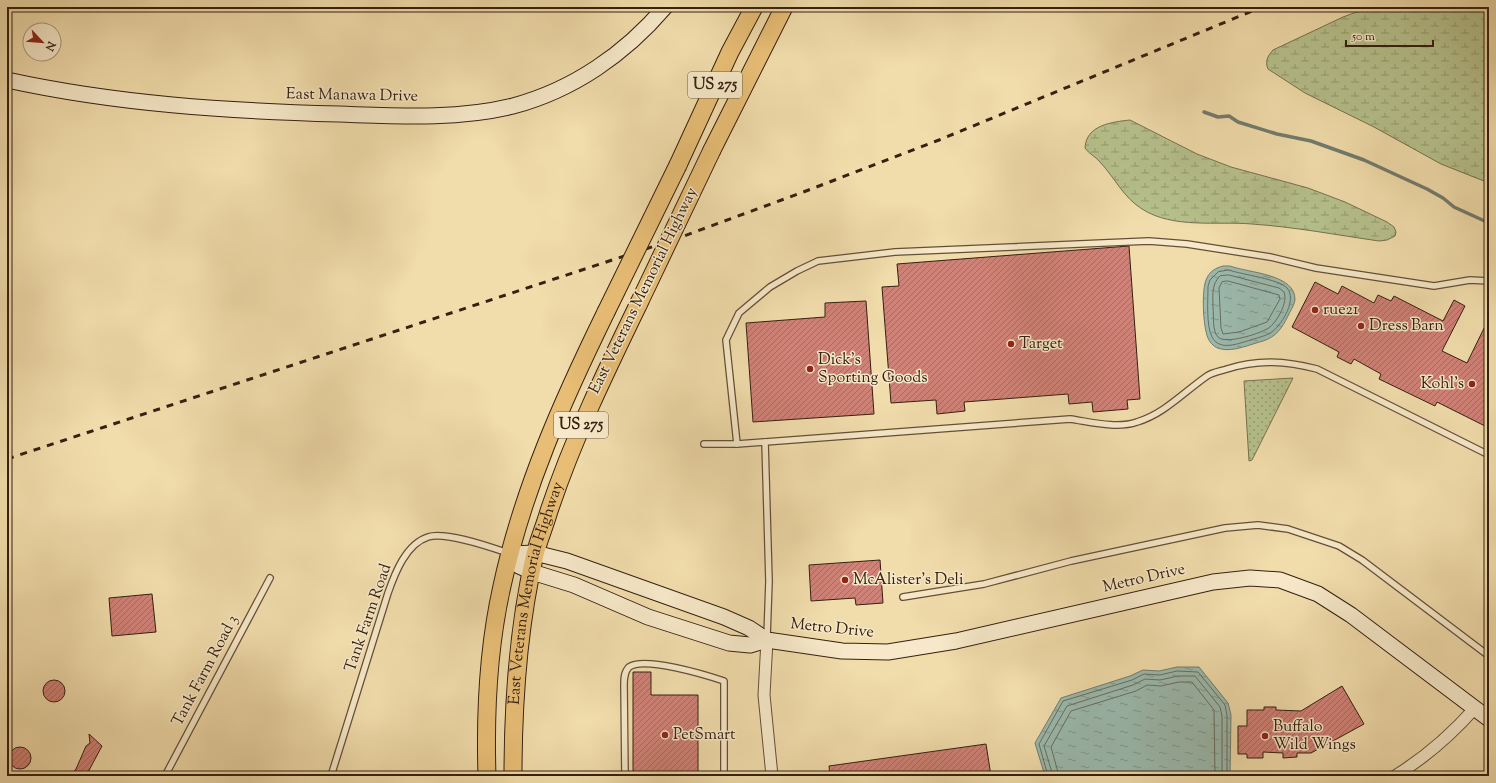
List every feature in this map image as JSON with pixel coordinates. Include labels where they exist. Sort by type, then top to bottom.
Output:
[{"type":"main road","name":"East Veterans Memorial Highway","points":[[487,776],[486,738],[491,653],[502,586],[526,497],[545,444],[606,312],[678,164],[730,52],[754,7]]},
{"type":"main road","name":"East Veterans Memorial Highway","points":[[513,776],[514,696],[523,621],[535,553],[564,467],[581,426],[712,150],[784,7]]},
{"type":"street","name":"East Manawa Drive","points":[[7,80],[89,96],[190,107],[400,116],[438,116],[482,112],[534,99],[585,75],[619,53],[665,7]]},
{"type":"street","name":"Metro Drive","points":[[510,554],[535,553],[567,561],[724,617],[749,628],[767,640]]},
{"type":"street","name":"Metro Drive","points":[[510,554],[520,566],[532,572],[574,586],[648,616],[729,643],[750,645],[767,640],[842,651],[888,652],[956,641],[1213,582],[1265,578],[1293,583],[1332,602],[1489,719]]},
{"type":"street","points":[[767,640],[764,694],[769,758],[772,776]]},
{"type":"street","points":[[1395,776],[1427,755],[1444,741],[1475,708]]},
{"type":"lane","points":[[737,444],[726,340],[739,313],[770,287],[818,261],[895,252],[1149,241],[1217,249],[1316,268],[1434,286],[1470,280],[1489,281]]},
{"type":"lane","points":[[704,444],[737,444],[1070,419],[1112,424],[1135,423],[1159,413],[1209,374],[1246,363],[1272,361],[1296,364],[1317,369],[1489,455]]},
{"type":"lane","points":[[765,442],[769,581],[767,640]]},
{"type":"lane","points":[[903,597],[984,584],[1071,562],[1225,528],[1258,525],[1288,529],[1339,546],[1362,560],[1489,656]]},
{"type":"lane","name":"Tank Farm Road","points":[[331,776],[388,593],[396,572],[407,554],[416,544],[428,537],[443,536],[510,554]]},
{"type":"lane","name":"Tank Farm Road 3","points":[[165,776],[270,578]]},
{"type":"lane","points":[[625,776],[625,673],[629,668],[637,664],[646,664],[689,670],[724,681],[724,776]]},
{"type":"green space","points":[[1370,7],[1489,7],[1489,183],[1441,164],[1374,127],[1305,93],[1268,69],[1267,59],[1273,50],[1343,17]]},
{"type":"green space","points":[[1130,120],[1197,154],[1231,167],[1308,188],[1345,202],[1387,222],[1394,227],[1396,232],[1395,236],[1387,240],[1379,241],[1268,225],[1181,222],[1154,215],[1135,204],[1124,193],[1100,162],[1085,148],[1086,140],[1090,134],[1101,126]]},
{"type":"green space","points":[[1293,378],[1252,460],[1249,461],[1244,381]]},
{"type":"water","points":[[1223,266],[1230,266],[1270,276],[1288,285],[1293,291],[1295,300],[1293,306],[1281,328],[1272,337],[1242,347],[1226,350],[1215,346],[1210,342],[1206,333],[1204,317],[1203,298],[1205,283],[1208,276],[1212,272]]},
{"type":"water","points":[[1177,667],[1199,667],[1228,703],[1231,715],[1230,776],[1045,776],[1035,743],[1061,698],[1130,676],[1143,670],[1159,671]]},
{"type":"building","name":"Target","points":[[1129,246],[1140,399],[1127,400],[1128,409],[1093,412],[1092,402],[1069,404],[1068,394],[964,402],[965,411],[937,414],[936,400],[891,403],[882,287],[899,286],[897,264]]},
{"type":"building","points":[[1315,282],[1338,294],[1342,286],[1374,303],[1378,295],[1391,301],[1394,296],[1443,321],[1454,300],[1465,306],[1442,351],[1467,363],[1489,318],[1489,428],[1437,402],[1435,406],[1379,379],[1381,374],[1354,359],[1351,364],[1337,357],[1339,352],[1292,327]]},
{"type":"building","name":"Dick's Sporting Goods","points":[[866,301],[874,414],[753,422],[746,323],[825,317],[825,303]]},
{"type":"building","points":[[880,560],[883,603],[856,605],[855,598],[811,601],[809,565]]},
{"type":"building","points":[[152,594],[156,632],[112,636],[109,598]]},
{"type":"building","name":"PetSmart","points":[[633,672],[651,672],[651,695],[698,695],[698,775],[633,775]]},
{"type":"building","points":[[54,680],[62,683],[65,691],[62,699],[54,702],[46,699],[43,691],[46,683]]},
{"type":"building","points":[[1342,686],[1364,724],[1311,753],[1297,753],[1297,757],[1283,758],[1283,753],[1263,752],[1263,758],[1247,758],[1247,754],[1238,754],[1238,726],[1247,726],[1247,710],[1264,710],[1264,707],[1276,707],[1276,710],[1301,711]]},
{"type":"building","points":[[89,734],[102,746],[86,776],[70,776],[76,769],[86,746],[90,743]]},
{"type":"building","points":[[986,744],[991,776],[830,776],[829,766]]},
{"type":"building","points":[[20,747],[28,750],[31,758],[28,766],[20,769],[12,766],[9,758],[12,750]]},
{"type":"waterway","points":[[1204,112],[1218,117],[1229,116],[1238,122],[1277,134],[1311,141],[1364,160],[1427,189],[1443,198],[1454,207],[1489,223]]},
{"type":"railway","points":[[7,459],[673,240],[939,140],[1262,7]]},
{"type":"place","name":"rue21","points":[[1315,310]]},
{"type":"place","name":"Dress Barn","points":[[1361,326]]},
{"type":"place","name":"Target","points":[[1011,344]]},
{"type":"place","name":"Dick's Sporting Goods","points":[[810,369]]},
{"type":"place","name":"Kohl's","points":[[1472,384]]},
{"type":"place","name":"McAlister's Deli","points":[[845,580]]},
{"type":"place","name":"PetSmart","points":[[665,735]]},
{"type":"place","name":"Buffalo Wild Wings","points":[[1265,736]]}]
